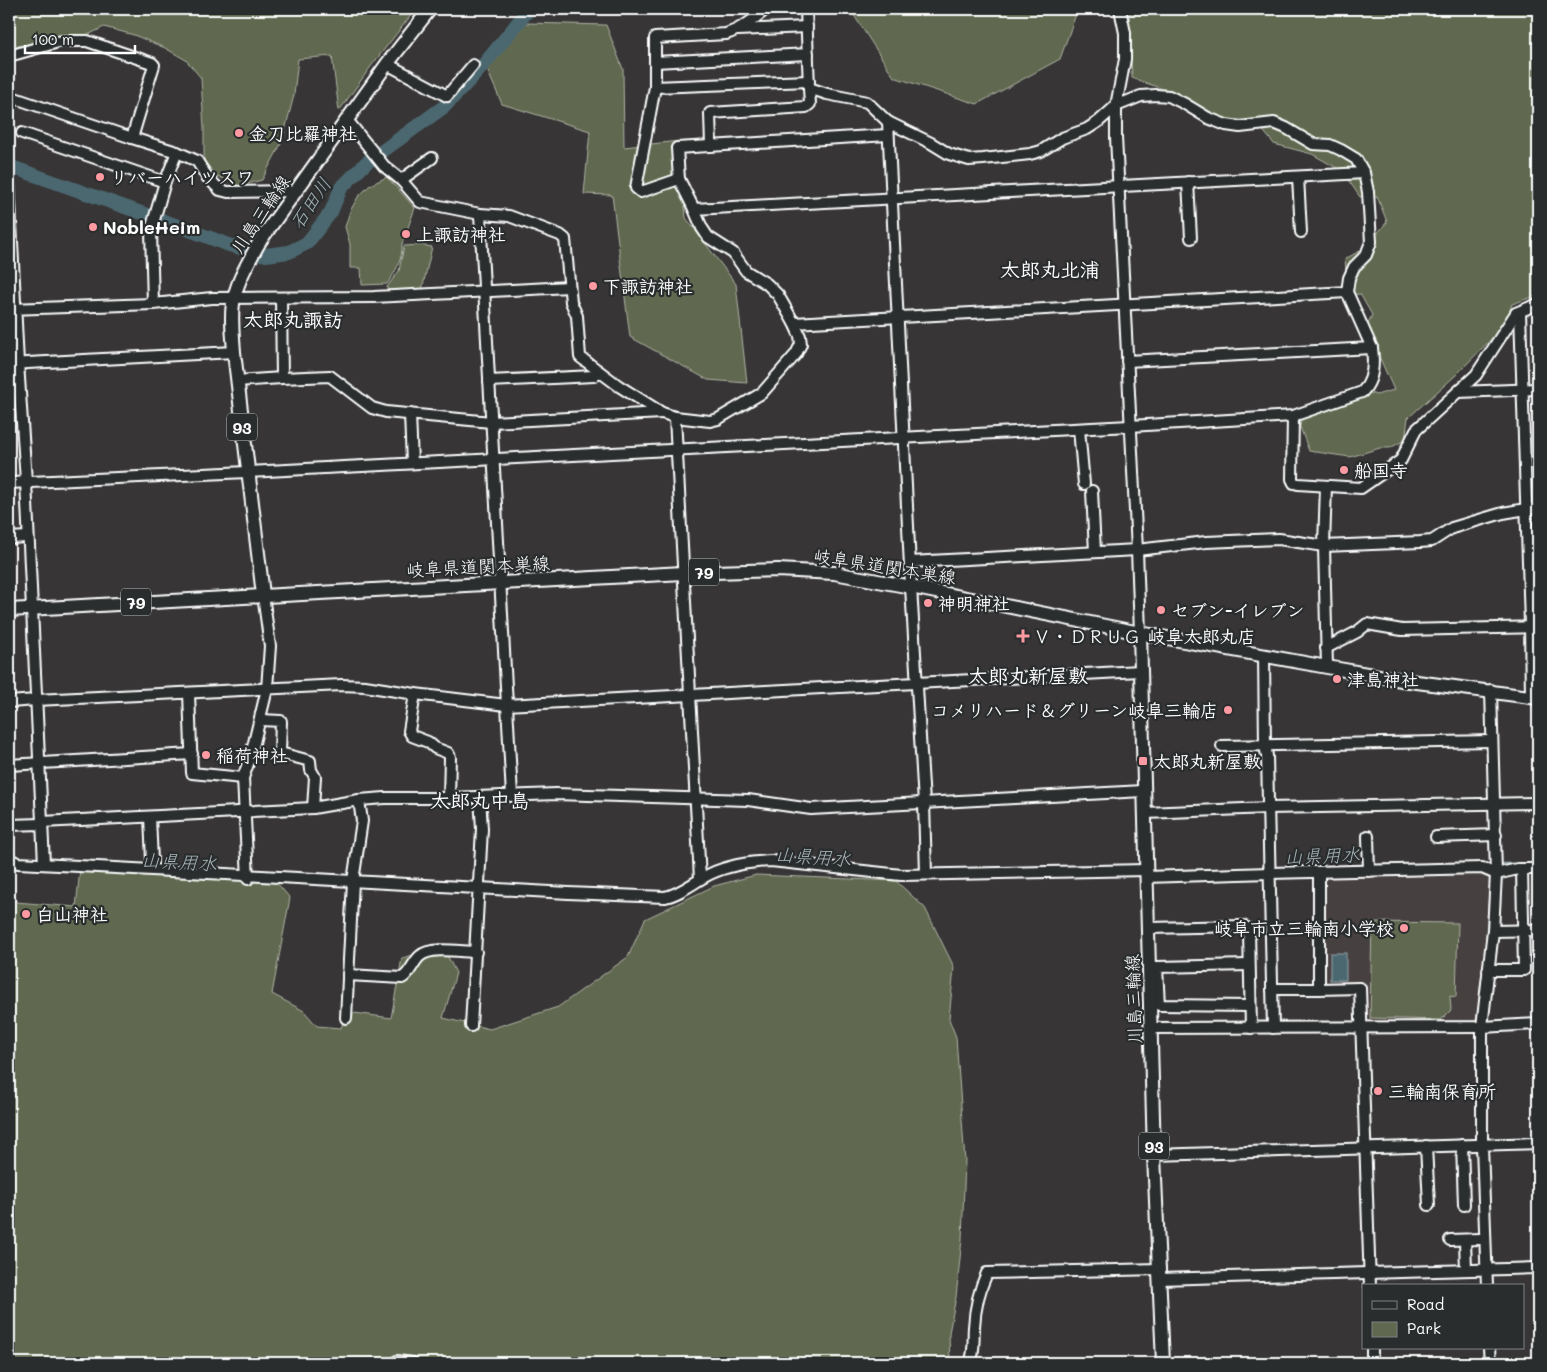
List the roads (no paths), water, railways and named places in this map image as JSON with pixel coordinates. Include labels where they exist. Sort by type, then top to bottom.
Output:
[{"type":"main road","name":"川島三輪線","points":[[263,595],[234,352],[232,318],[234,298],[249,260],[260,241],[387,64],[430,9]]},
{"type":"main road","name":"岐阜県道関本巣線","points":[[9,610],[683,573],[778,570],[813,571],[911,587],[1140,633],[1327,667],[1402,680],[1535,697]]},
{"type":"main road","name":"川島三輪線","points":[[1140,633],[1154,1155],[1163,1363]]},
{"type":"street","points":[[679,179],[641,192],[636,188],[655,87],[655,38],[726,34],[746,25],[766,9]]},
{"type":"street","points":[[711,146],[710,113],[806,107],[810,104],[806,9]]},
{"type":"street","points":[[1120,9],[1125,32],[1125,59],[1116,106],[1118,185],[1140,633]]},
{"type":"street","points":[[737,30],[807,27]]},
{"type":"street","points":[[9,56],[62,41],[87,41],[152,63],[154,66],[132,138]]},
{"type":"street","points":[[655,62],[808,54]]},
{"type":"street","points":[[387,64],[447,96],[473,65]]},
{"type":"street","points":[[9,483],[1079,429],[1293,416],[1362,392],[1368,386],[1372,377],[1372,348],[1347,292],[1354,267],[1366,255],[1371,242],[1368,192],[1364,172],[1356,159],[1330,145],[1314,144],[1274,123],[1240,128],[1226,125],[1208,118],[1169,96],[1156,94],[1141,96],[1116,106],[1087,129],[1062,138],[1041,151],[1030,154],[969,160],[949,154],[888,122],[867,102],[828,94],[809,84],[655,87]]},
{"type":"street","points":[[9,96],[197,160],[207,177],[220,190],[228,192],[295,192]]},
{"type":"street","points":[[347,120],[384,166],[401,180],[420,202],[480,214],[508,216],[560,235],[565,239],[571,302],[577,316],[580,357],[619,386],[662,413],[675,417],[710,421],[718,419],[762,393],[796,354],[801,344],[800,336],[794,323],[778,295],[767,284],[746,271],[733,253],[708,237],[702,228],[679,179],[677,148],[888,135]]},
{"type":"street","points":[[888,122],[911,587],[924,803],[926,874]]},
{"type":"street","points":[[22,133],[165,182]]},
{"type":"street","points":[[153,304],[151,230],[156,208],[177,152]]},
{"type":"street","points":[[401,180],[432,158]]},
{"type":"street","points":[[694,209],[1364,172]]},
{"type":"street","points":[[1298,177],[1301,232]]},
{"type":"street","points":[[9,180],[13,364],[26,481],[44,864]]},
{"type":"street","points":[[1188,182],[1191,238]]},
{"type":"street","points":[[480,214],[512,796]]},
{"type":"street","points":[[12,308],[153,304],[212,298],[374,297],[569,287]]},
{"type":"street","points":[[794,323],[1347,292]]},
{"type":"street","points":[[281,298],[282,378]]},
{"type":"street","points":[[1293,416],[1292,479],[1294,483],[1361,488],[1401,460],[1416,430],[1476,375],[1516,313],[1538,304]]},
{"type":"street","points":[[1520,312],[1530,624],[1534,627],[1535,697]]},
{"type":"street","points":[[1127,361],[1372,348]]},
{"type":"street","points":[[13,364],[234,352]]},
{"type":"street","points":[[237,381],[330,376],[372,408],[386,412],[491,422],[662,413]]},
{"type":"street","points":[[489,381],[594,376]]},
{"type":"street","points":[[1458,392],[1538,389]]},
{"type":"street","points":[[410,414],[412,463]]},
{"type":"street","points":[[675,417],[700,879]]},
{"type":"street","points":[[1079,429],[1084,484]]},
{"type":"street","points":[[1326,486],[1324,546],[1327,667]]},
{"type":"street","points":[[1092,491],[1095,552]]},
{"type":"street","points":[[910,562],[1137,550],[1206,542],[1279,540],[1324,546],[1432,541],[1452,528],[1503,513],[1538,508]]},
{"type":"street","points":[[9,538],[28,537]]},
{"type":"street","points":[[248,877],[243,778],[251,755],[267,689],[270,646],[263,595]]},
{"type":"street","points":[[1326,648],[1358,632],[1367,624],[1402,630],[1534,627]]},
{"type":"street","points":[[1264,655],[1273,1028]]},
{"type":"street","points":[[9,702],[342,685],[365,686],[506,705],[1140,671]]},
{"type":"street","points":[[1487,1284],[1482,1145],[1482,1027],[1496,874],[1491,690]]},
{"type":"street","points":[[189,693],[192,773],[243,778]]},
{"type":"street","points":[[415,694],[409,731],[412,736],[448,753],[450,757],[449,798]]},
{"type":"street","points":[[260,720],[281,721],[280,753],[310,761],[311,770],[315,777],[313,808]]},
{"type":"street","points":[[1222,746],[1492,741]]},
{"type":"street","points":[[9,765],[192,754]]},
{"type":"street","points":[[9,825],[313,808],[359,800],[385,798],[480,798],[556,794],[748,800],[811,810],[1143,791]]},
{"type":"street","points":[[472,1026],[482,829],[480,798]]},
{"type":"street","points":[[346,1018],[353,884],[362,821],[359,800]]},
{"type":"street","points":[[1145,813],[1268,808],[1538,803]]},
{"type":"street","points":[[150,817],[152,861]]},
{"type":"street","points":[[1436,837],[1496,835]]},
{"type":"street","points":[[1368,836],[1369,871]]},
{"type":"street","points":[[9,859],[18,863],[353,884],[479,891],[665,896],[674,895],[713,872],[745,863],[763,862],[901,875],[1146,874],[1269,870],[1319,872],[1482,868],[1496,874],[1522,869],[1538,869]]},
{"type":"street","points":[[1488,970],[1524,970],[1522,869]]},
{"type":"street","points":[[1319,872],[1319,989]]},
{"type":"street","points":[[292,884],[353,884]]},
{"type":"street","points":[[1148,928],[1243,926],[1247,928],[1249,930],[1251,1028]]},
{"type":"street","points":[[1492,931],[1538,930]]},
{"type":"street","points":[[348,975],[402,978],[406,976],[412,965],[421,955],[428,952],[439,950],[476,952]]},
{"type":"street","points":[[1250,966],[1157,967],[1159,1005],[1250,1006]]},
{"type":"street","points":[[1272,989],[1360,988],[1370,1284]]},
{"type":"street","points":[[1151,1028],[1482,1027],[1538,1024]]},
{"type":"street","points":[[1154,1155],[1538,1143]]},
{"type":"street","points":[[1462,1145],[1464,1205]]},
{"type":"street","points":[[1426,1146],[1429,1205]]},
{"type":"street","points":[[1450,1240],[1480,1240]]},
{"type":"street","points":[[1465,1240],[1466,1270]]},
{"type":"street","points":[[970,1363],[973,1354],[978,1294],[987,1273],[1370,1273],[1538,1268]]},
{"type":"street","points":[[1372,1350],[1372,1363]]},
{"type":"street","points":[[1489,1350],[1490,1363]]},
{"type":"street","points":[[395,1363],[397,1361],[413,1363]]},
{"type":"water","points":[[1330,953],[1346,953],[1346,980],[1330,980]]},
{"type":"waterway","name":"石田川","points":[[9,166],[229,245],[266,255],[289,252],[307,243],[331,212],[341,188],[366,163],[445,106],[481,68],[529,9]]},
{"type":"waterway","name":"山県用水","points":[[1502,864],[1538,863]]},
{"type":"waterway","name":"山県用水","points":[[9,865],[15,867]]},
{"type":"waterway","name":"山県用水","points":[[1371,865],[1403,865]]},
{"type":"waterway","name":"山県用水","points":[[1484,969],[1490,890]]},
{"type":"place","name":"金刀比羅神社","points":[[239,133]]},
{"type":"place","name":"リバーハイツスワ","points":[[100,177]]},
{"type":"place","name":"NobleHeim","points":[[93,227]]},
{"type":"place","name":"上諏訪神社","points":[[406,234]]},
{"type":"place","name":"下諏訪神社","points":[[593,286]]},
{"type":"place","name":"船国寺","points":[[1344,470]]},
{"type":"place","name":"神明神社","points":[[928,603]]},
{"type":"place","name":"セブン-イレブン","points":[[1161,610]]},
{"type":"place","name":"Ｖ・ＤＲＵＧ 岐阜太郎丸店","points":[[1023,636]]},
{"type":"place","name":"津島神社","points":[[1337,679]]},
{"type":"place","name":"コメリハード＆グリーン岐阜三輪店","points":[[1228,710]]},
{"type":"place","name":"稲荷神社","points":[[206,755]]},
{"type":"place","name":"太郎丸新屋敷","points":[[1143,761]]},
{"type":"place","name":"白山神社","points":[[26,914]]},
{"type":"place","name":"岐阜市立三輪南小学校","points":[[1404,928]]},
{"type":"place","name":"三輪南保育所","points":[[1378,1091]]},
{"type":"district","name":"太郎丸北浦","points":[[1050,269]]},
{"type":"district","name":"太郎丸諏訪","points":[[293,319]]},
{"type":"district","name":"太郎丸新屋敷","points":[[1028,675]]},
{"type":"district","name":"太郎丸中島","points":[[480,800]]}]
